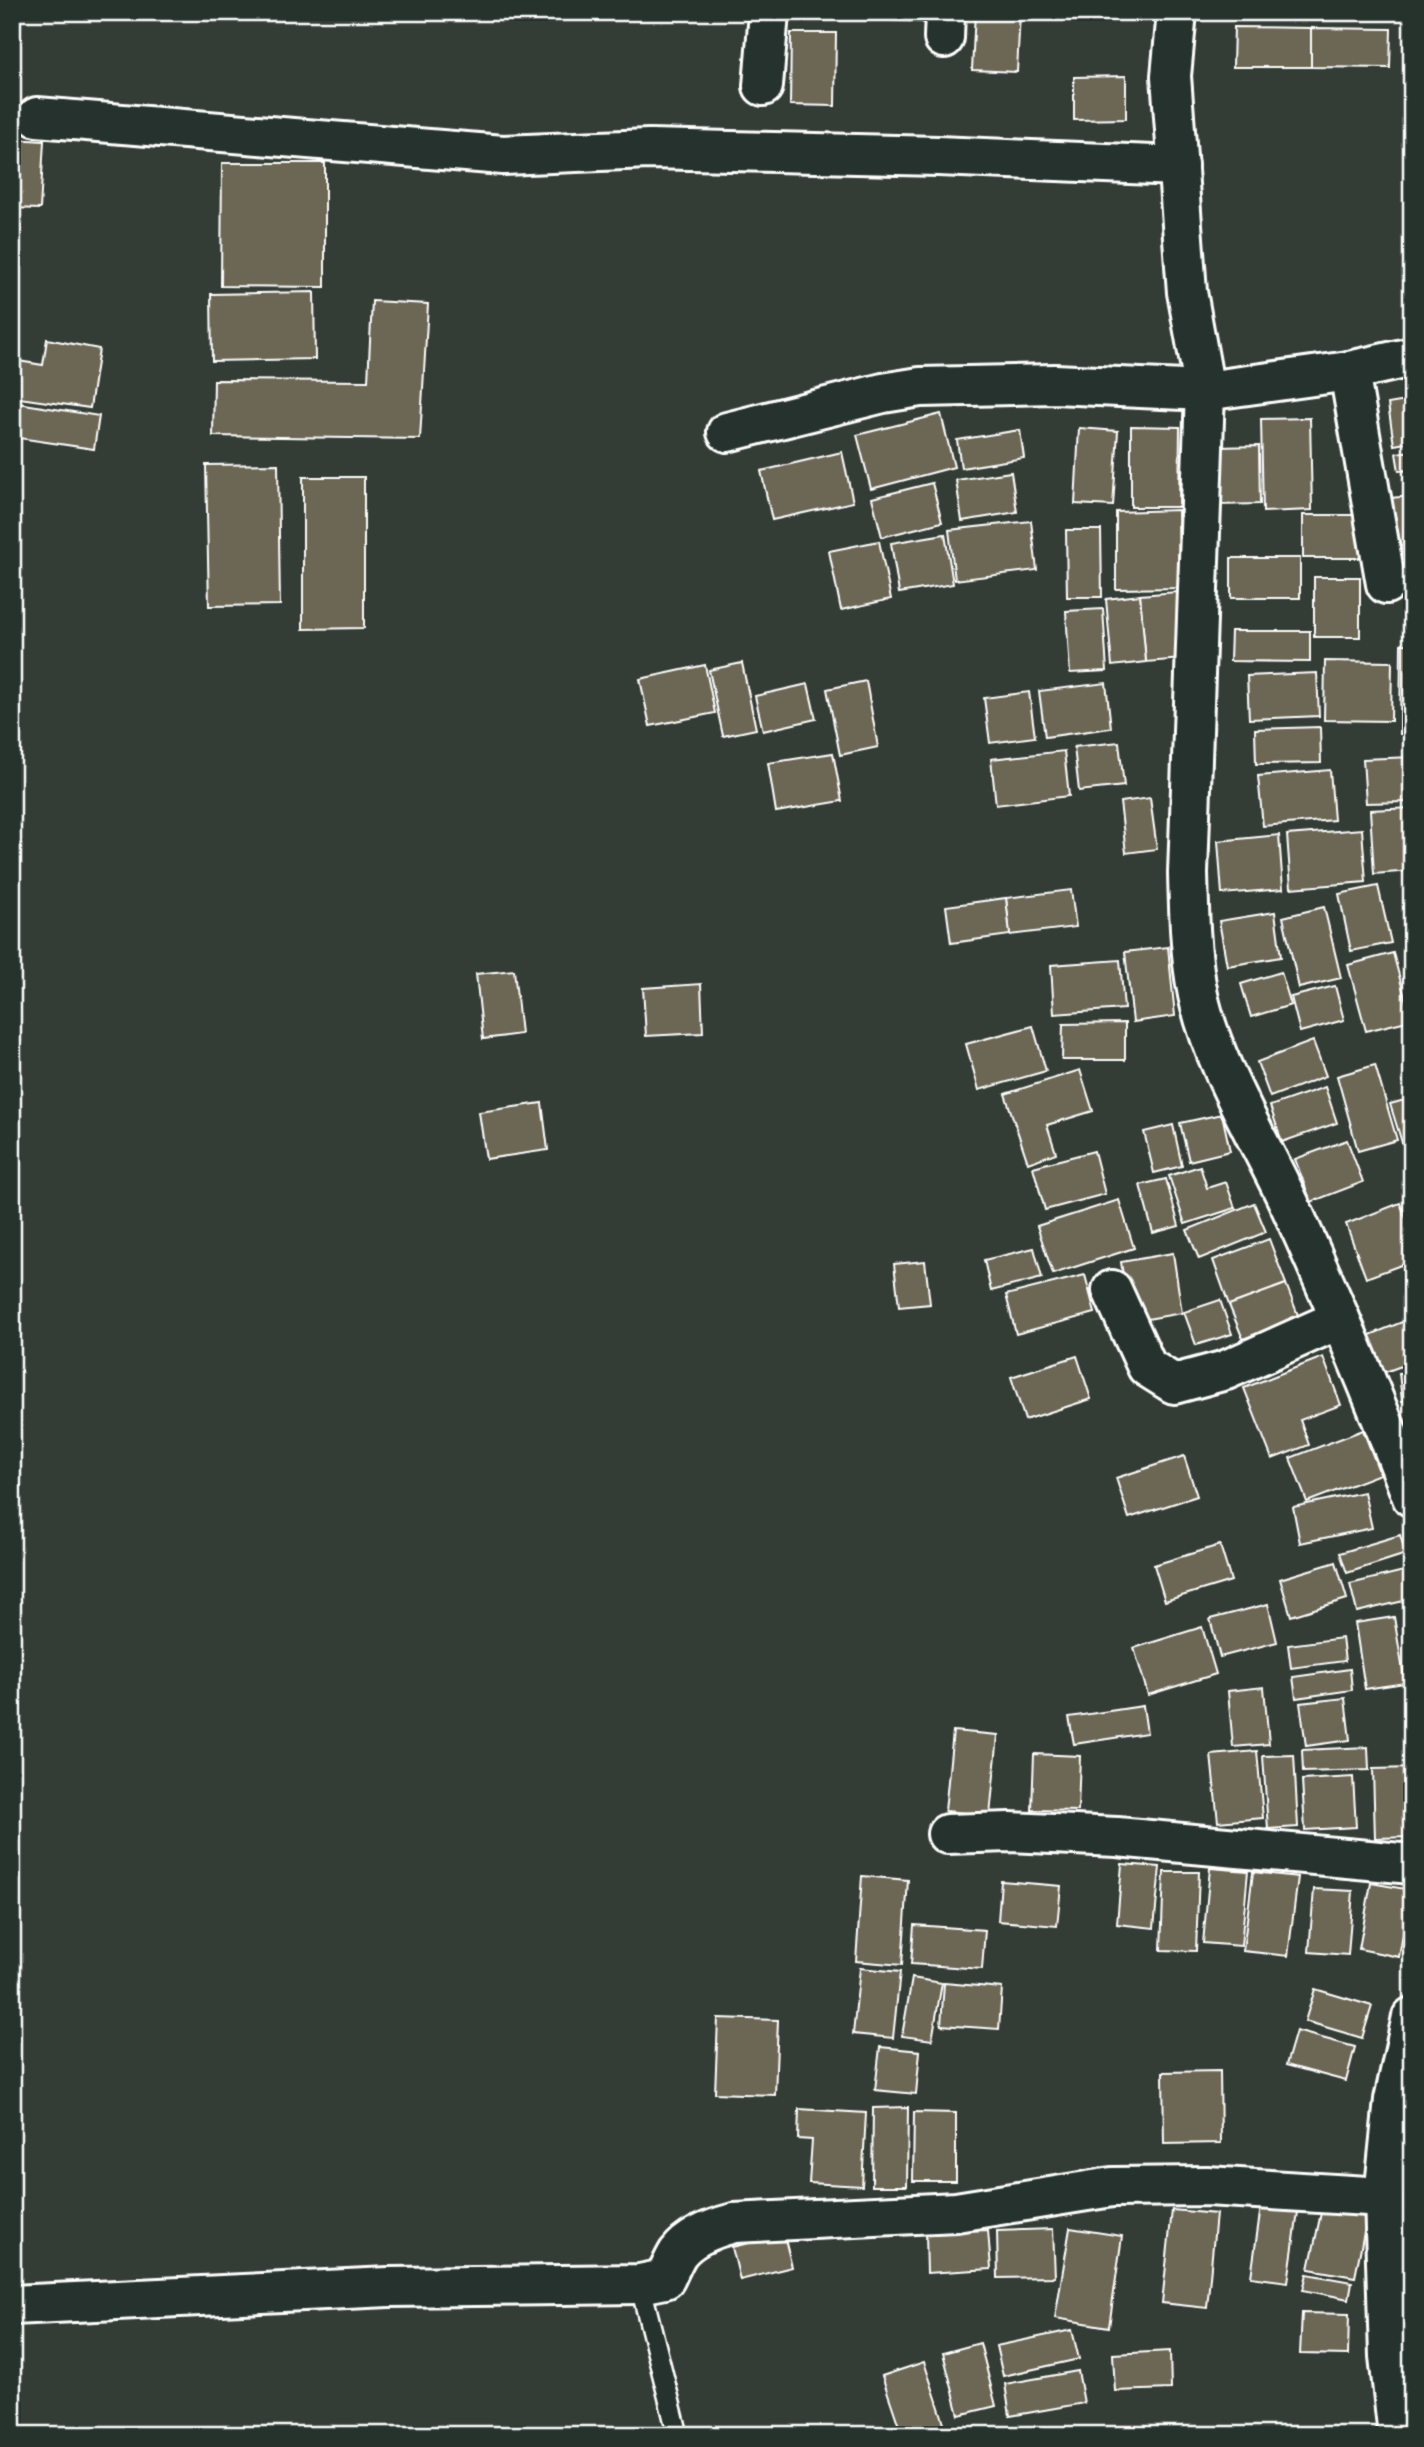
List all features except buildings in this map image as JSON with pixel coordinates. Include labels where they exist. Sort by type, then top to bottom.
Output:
[{"type":"street","points":[[763,86],[769,12]]},
{"type":"street","points":[[1177,12],[1171,76],[1187,292],[1205,391],[1188,873],[1190,942],[1199,996],[1221,1062],[1289,1204],[1340,1320],[1412,1497]]},
{"type":"street","points":[[37,117],[503,155],[649,149],[938,156],[1178,166]]},
{"type":"street","points":[[727,432],[883,393],[919,387],[1055,384],[1205,391],[1349,372],[1412,357]]},
{"type":"street","points":[[1349,372],[1386,584]]},
{"type":"street","points":[[1112,1290],[1147,1367],[1174,1384],[1226,1370],[1340,1320]]},
{"type":"street","points":[[947,1833],[1010,1832],[1117,1837],[1301,1856],[1412,1864]]},
{"type":"street","points":[[1398,2435],[1389,2356],[1384,2197],[1394,2099],[1412,2017]]},
{"type":"street","points":[[12,2305],[389,2287],[640,2284],[665,2279],[676,2256],[685,2246],[705,2232],[734,2224],[956,2212],[1112,2187],[1207,2186],[1384,2197]]},
{"type":"lane","points":[[640,2284],[678,2435]]}]
